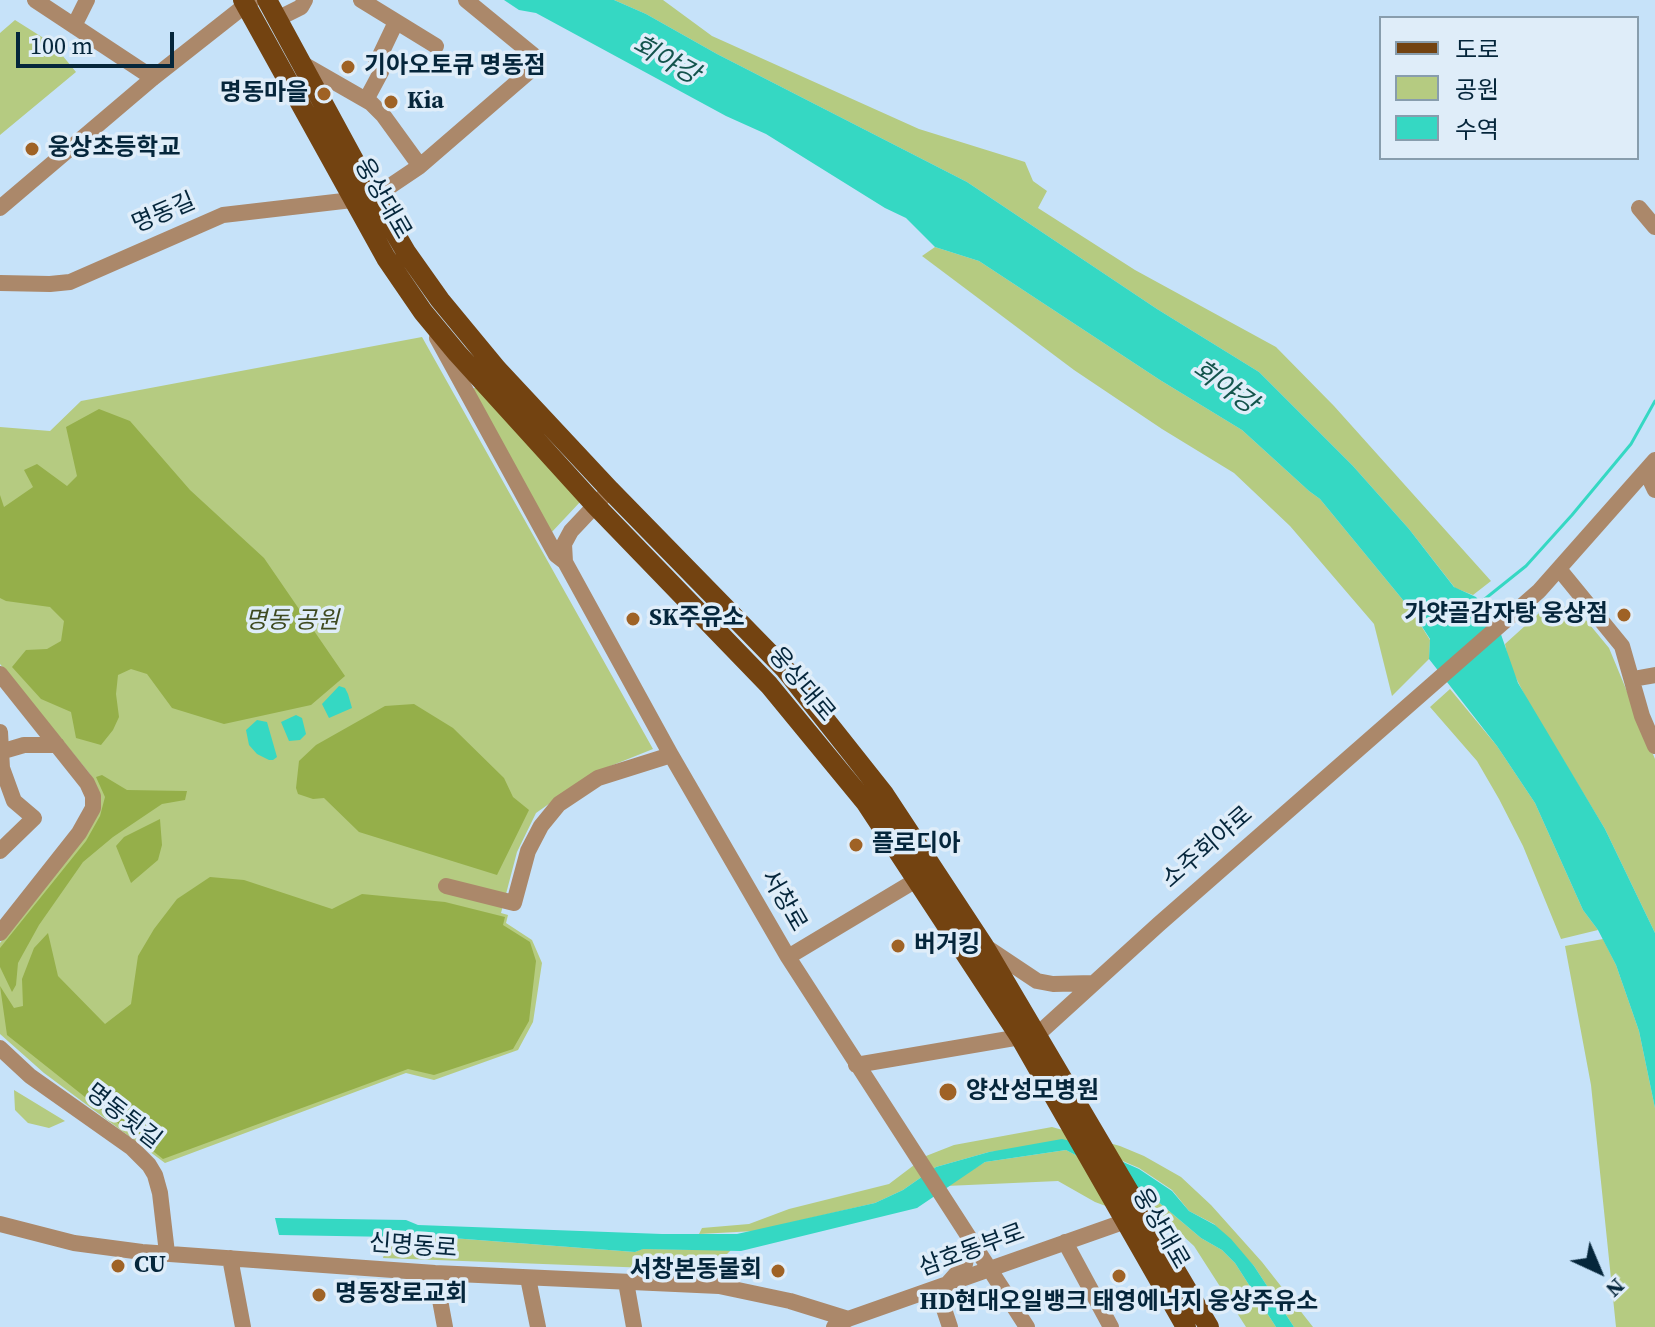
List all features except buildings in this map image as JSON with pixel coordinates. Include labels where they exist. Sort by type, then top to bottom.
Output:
[{"type":"main road","name":"웅상대로","points":[[267,0],[374,197],[406,252],[440,300],[603,497],[613,523],[769,685],[866,803],[1029,1036],[1104,1146],[1130,1216],[1186,1327]]},
{"type":"main road","name":"웅상대로","points":[[247,2],[352,200],[423,312],[457,353],[603,497],[785,669],[884,794],[984,946],[1080,1143],[1209,1327]]},
{"type":"street","points":[[35,0],[153,78]]},
{"type":"street","points":[[74,26],[87,0]]},
{"type":"street","points":[[277,19],[301,7],[305,0]]},
{"type":"street","points":[[361,0],[436,46]]},
{"type":"street","points":[[374,197],[420,166],[538,64],[538,59],[466,0]]},
{"type":"street","points":[[0,208],[247,2]]},
{"type":"street","points":[[366,100],[381,72],[376,64],[396,22]]},
{"type":"street","points":[[303,64],[366,100],[383,115],[420,166]]},
{"type":"street","name":"명동길","points":[[0,283],[70,282],[223,215],[352,200]]},
{"type":"street","points":[[1639,208],[1655,227]]},
{"type":"street","name":"서창로","points":[[423,312],[556,555],[565,562],[671,755],[788,957],[1027,1327]]},
{"type":"street","points":[[1651,465],[1655,490]]},
{"type":"street","points":[[1651,465],[1559,569],[1618,639],[1633,679],[1642,716],[1655,746]]},
{"type":"street","points":[[565,562],[564,544],[571,531],[603,497]]},
{"type":"street","points":[[571,531],[580,524],[594,520],[613,523]]},
{"type":"street","name":"소주회야로","points":[[1029,1036],[1427,690],[1539,591],[1559,569]]},
{"type":"street","points":[[0,674],[87,783],[93,796],[93,808],[79,833],[0,933]]},
{"type":"street","points":[[1633,679],[1655,675]]},
{"type":"street","points":[[0,732],[2,768],[14,801],[34,818],[0,851]]},
{"type":"street","points":[[1,752],[24,745],[57,745]]},
{"type":"street","points":[[446,886],[514,903],[528,851],[541,826],[559,804],[598,778],[671,755]]},
{"type":"street","points":[[788,957],[918,879]]},
{"type":"street","points":[[984,946],[1037,981],[1050,984],[1093,983]]},
{"type":"street","points":[[856,1065],[1029,1036]]},
{"type":"street","name":"명동뒷길","points":[[0,1048],[30,1076],[132,1148],[149,1165],[160,1193],[167,1253]]},
{"type":"street","name":"삼호동부로","points":[[836,1322],[992,1270],[1130,1216]]},
{"type":"street","name":"신명동로","points":[[0,1224],[74,1243],[167,1253],[435,1273],[719,1286],[776,1297],[836,1322]]},
{"type":"street","points":[[950,1327],[940,1287],[965,1264],[970,1239]]},
{"type":"street","points":[[1065,1242],[1111,1327]]},
{"type":"street","points":[[230,1258],[243,1327]]},
{"type":"street","points":[[435,1273],[445,1327]]},
{"type":"street","points":[[528,1278],[538,1327]]},
{"type":"street","points":[[626,1282],[634,1327]]},
{"type":"green space","points":[[614,0],[663,0],[712,36],[919,129],[1025,162],[1033,181],[1047,191],[1038,208],[1135,270],[1276,347],[1334,406],[1491,581],[1473,595],[1455,588],[1409,529],[1353,466],[1259,372],[1157,309],[967,182]]},
{"type":"green space","points":[[15,20],[53,44],[76,72],[0,135],[0,33]]},
{"type":"green space","points":[[935,247],[979,261],[1242,430],[1320,499],[1412,611],[1430,640],[1429,659],[1392,696],[1374,624],[1290,526],[1234,473],[1074,370],[922,256]]},
{"type":"green space","name":"명동 공원","points":[[422,337],[653,749],[593,773],[536,813],[517,852],[501,913],[508,915],[506,923],[532,940],[542,963],[533,1022],[518,1050],[434,1080],[406,1073],[165,1163],[44,1073],[0,1034],[0,943],[89,831],[100,801],[90,774],[0,664],[0,427],[50,431],[81,401]]},
{"type":"green space","points":[[476,387],[581,501],[550,534],[473,389]]},
{"type":"green space","points":[[99,409],[130,421],[190,490],[264,558],[345,676],[311,705],[224,724],[172,708],[147,674],[131,669],[118,675],[116,694],[119,717],[101,745],[76,738],[71,712],[41,699],[12,667],[26,650],[47,649],[61,641],[64,621],[50,607],[0,598],[0,495],[4,507],[33,487],[24,470],[37,464],[67,486],[77,476],[66,427]]},
{"type":"green space","points":[[1548,605],[1576,608],[1609,648],[1655,759],[1655,933],[1605,829],[1528,702],[1509,664],[1505,644]]},
{"type":"green space","points":[[1450,689],[1497,746],[1535,803],[1583,910],[1598,930],[1561,939],[1523,846],[1499,799],[1477,761],[1430,707]]},
{"type":"green space","points":[[414,704],[453,728],[504,778],[513,797],[529,810],[497,875],[359,832],[324,798],[313,799],[298,794],[299,761],[316,745],[385,706]]},
{"type":"green space","points":[[102,775],[127,790],[187,791],[185,800],[162,804],[83,862],[39,925],[18,963],[16,985],[12,992],[0,967],[0,948],[86,841],[100,816],[105,797],[96,777]]},
{"type":"green space","points":[[160,819],[162,845],[158,860],[131,883],[116,846],[124,837]]},
{"type":"green space","points":[[210,877],[244,880],[332,909],[362,894],[445,902],[505,917],[503,925],[530,942],[536,961],[529,1021],[513,1049],[434,1075],[408,1069],[163,1159],[7,1035],[0,986],[14,1008],[23,1006],[22,979],[34,948],[48,933],[58,976],[105,1024],[131,1004],[138,956],[154,929],[177,899]]},
{"type":"green space","points":[[1603,939],[1616,965],[1639,1031],[1655,1108],[1655,1327],[1616,1327],[1591,1085],[1565,946]]},
{"type":"green space","points":[[14,1090],[65,1121],[49,1128],[28,1123],[15,1110]]},
{"type":"green space","points":[[1052,1127],[1120,1146],[1181,1177],[1211,1205],[1262,1262],[1313,1327],[1294,1327],[1254,1266],[1214,1224],[1189,1211],[1172,1190],[1139,1168],[1083,1144],[989,1152],[936,1167],[903,1190],[875,1203],[755,1231],[699,1234],[702,1228],[749,1224],[789,1209],[889,1184],[926,1156],[954,1145]]},
{"type":"green space","points":[[1066,1150],[1149,1194],[1201,1238],[1222,1250],[1235,1263],[1276,1327],[1246,1327],[1194,1246],[1181,1234],[1095,1202],[1058,1181],[946,1186],[985,1162]]},
{"type":"green space","points":[[393,1236],[635,1252],[642,1249],[731,1250],[718,1263],[703,1270],[383,1258]]},
{"type":"water","name":"회야강","points":[[504,0],[614,0],[646,14],[717,54],[967,182],[1157,309],[1259,372],[1353,466],[1409,529],[1454,587],[1476,597],[1497,623],[1518,683],[1605,829],[1655,933],[1655,1108],[1639,1031],[1616,965],[1598,930],[1583,910],[1535,803],[1497,746],[1429,659],[1430,639],[1412,611],[1320,499],[1242,430],[979,261],[935,247],[906,218],[766,134],[726,116],[536,13],[519,10]]},
{"type":"water","points":[[339,686],[345,688],[352,708],[329,718],[322,704]]},
{"type":"water","points":[[296,715],[302,718],[306,734],[300,740],[289,741],[281,722]]},
{"type":"water","points":[[257,720],[267,722],[277,757],[273,760],[257,754],[249,745],[246,730]]},
{"type":"water","points":[[1062,1139],[1083,1144],[1139,1169],[1172,1191],[1189,1211],[1215,1225],[1254,1266],[1294,1327],[1276,1327],[1235,1263],[1222,1250],[1201,1238],[1149,1194],[1066,1150],[985,1162],[917,1208],[741,1251],[643,1249],[635,1252],[452,1238],[279,1235],[275,1218],[406,1220],[418,1225],[662,1234],[737,1234],[875,1203],[903,1190],[936,1167],[989,1152]]},
{"type":"waterway","points":[[1481,602],[1526,566],[1572,515],[1631,444],[1655,401]]},
{"type":"place","name":"기아오토큐 명동점","points":[[348,67]]},
{"type":"place","name":"명동마을","points":[[324,94]]},
{"type":"place","name":"Kia","points":[[391,102]]},
{"type":"place","name":"웅상초등학교","points":[[32,149]]},
{"type":"place","name":"가얏골감자탕 웅상점","points":[[1624,615]]},
{"type":"place","name":"SK주유소","points":[[633,619]]},
{"type":"place","name":"플로디아","points":[[856,845]]},
{"type":"place","name":"버거킹","points":[[898,946]]},
{"type":"place","name":"양산성모병원","points":[[948,1092]]},
{"type":"place","name":"CU","points":[[118,1266]]},
{"type":"place","name":"서창본동물회","points":[[778,1271]]},
{"type":"place","name":"HD현대오일뱅크 태영에너지 웅상주유소","points":[[1119,1276]]},
{"type":"place","name":"명동장로교회","points":[[319,1295]]}]
